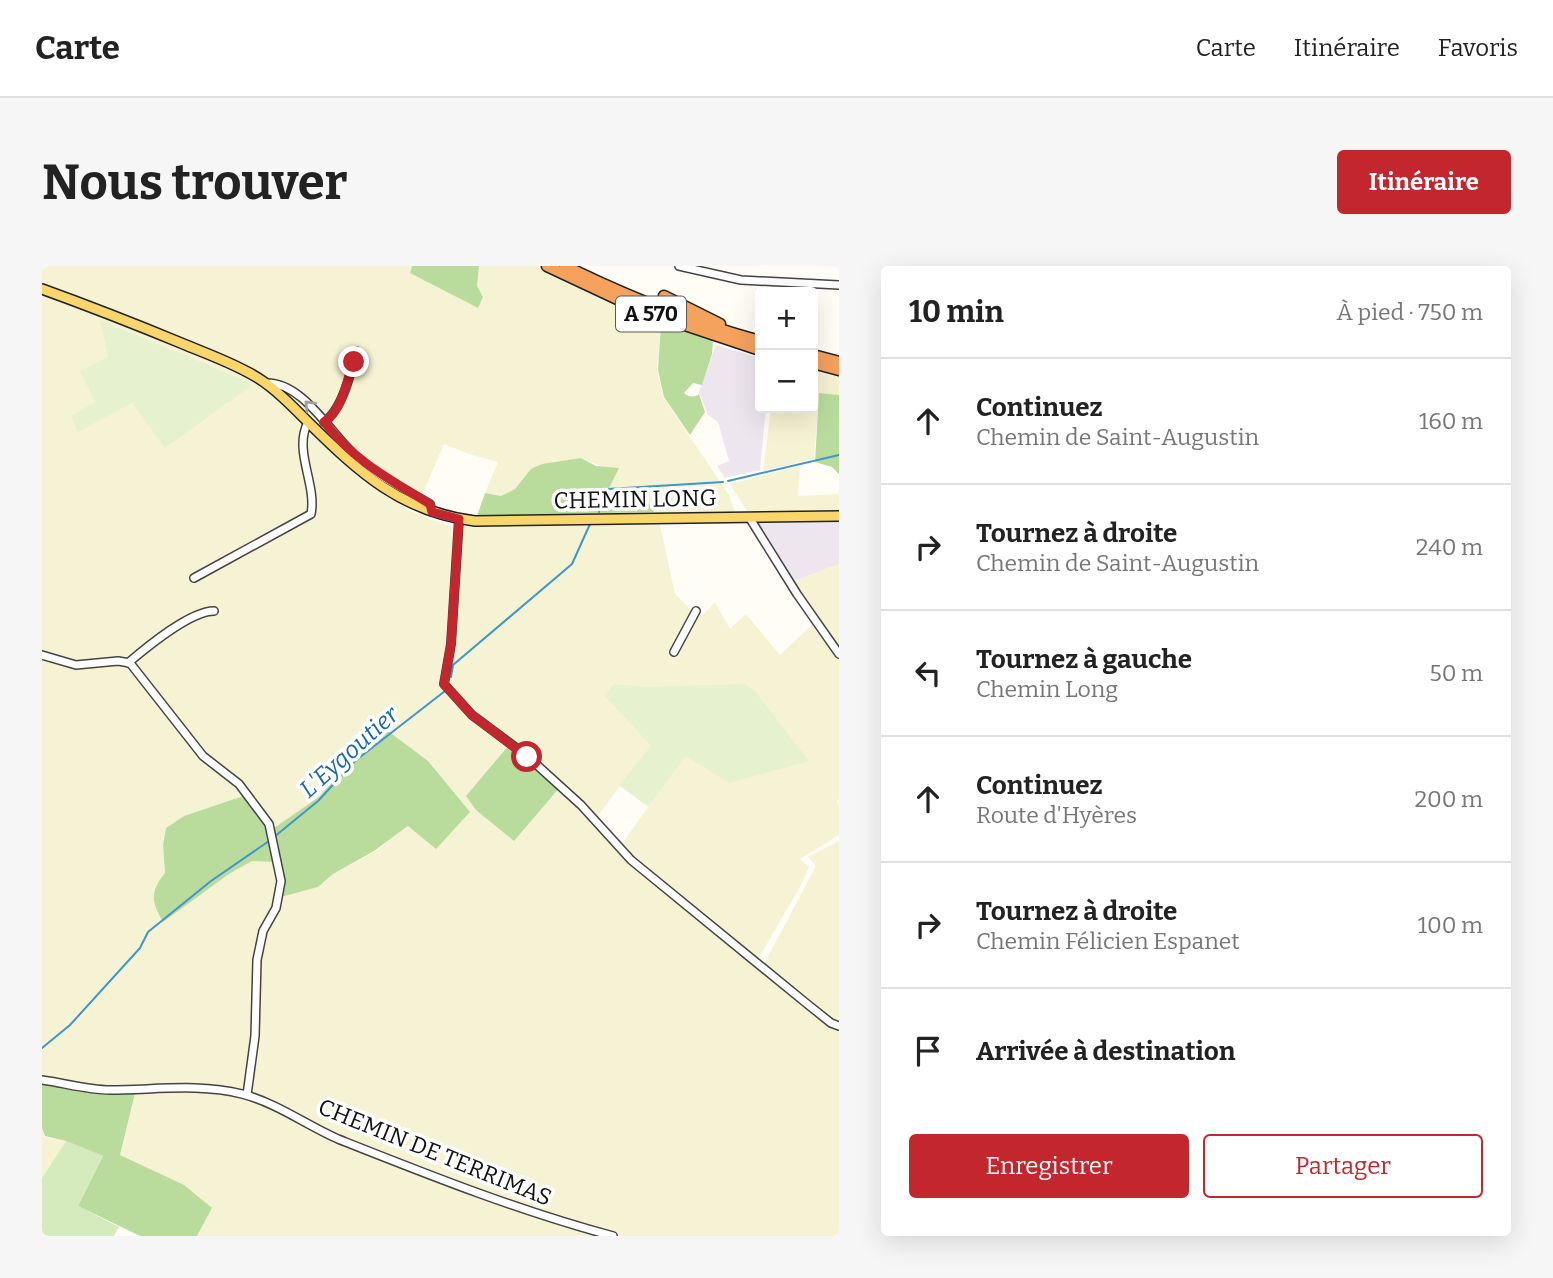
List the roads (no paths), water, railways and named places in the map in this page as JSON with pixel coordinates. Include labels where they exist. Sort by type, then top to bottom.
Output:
[{"type":"highway","name":"A 570","points":[[547,266],[643,311],[755,348]]},
{"type":"highway","name":"A 570","points":[[565,266],[641,301],[702,324],[755,339]]},
{"type":"highway","points":[[664,296],[711,320],[755,338]]},
{"type":"highway","points":[[818,356],[839,362]]},
{"type":"highway","points":[[818,364],[839,370]]},
{"type":"main road","name":"CHEMIN LONG","points":[[42,288],[248,372],[265,383],[374,481],[393,495],[419,508],[431,508],[459,519],[489,521],[839,516]]},
{"type":"street","points":[[679,267],[741,279],[839,285]]},
{"type":"street","points":[[324,422],[341,402],[356,351]]},
{"type":"street","points":[[265,383],[274,382],[300,397],[342,444],[385,479],[431,508]]},
{"type":"street","points":[[194,578],[311,514],[313,501],[302,444],[309,422]]},
{"type":"street","points":[[749,517],[797,594],[839,654]]},
{"type":"street","points":[[459,519],[451,644],[444,684],[472,715],[527,756],[575,798],[631,860],[831,1023],[839,1026]]},
{"type":"street","points":[[128,663],[190,618],[201,612],[214,611]]},
{"type":"street","points":[[674,652],[696,611]]},
{"type":"street","points":[[42,654],[76,665],[122,661],[128,663],[203,757],[239,784],[269,824],[281,881],[276,908],[263,931],[257,960],[256,1036],[247,1095]]},
{"type":"street","name":"CHEMIN DE TERRIMAS","points":[[42,1080],[106,1090],[184,1087],[247,1095],[326,1133],[460,1187],[514,1207],[613,1236]]},
{"type":"waterway","name":"L'Eygoutier","points":[[728,481],[839,455]]},
{"type":"waterway","name":"L'Eygoutier","points":[[599,512],[608,489],[723,482]]},
{"type":"waterway","name":"L'Eygoutier","points":[[451,677],[453,665],[572,564],[590,524]]},
{"type":"waterway","name":"L'Eygoutier","points":[[274,837],[318,801],[355,761],[445,691]]},
{"type":"waterway","name":"L'Eygoutier","points":[[42,1048],[70,1025],[140,948],[148,932],[211,881],[269,841]]}]
